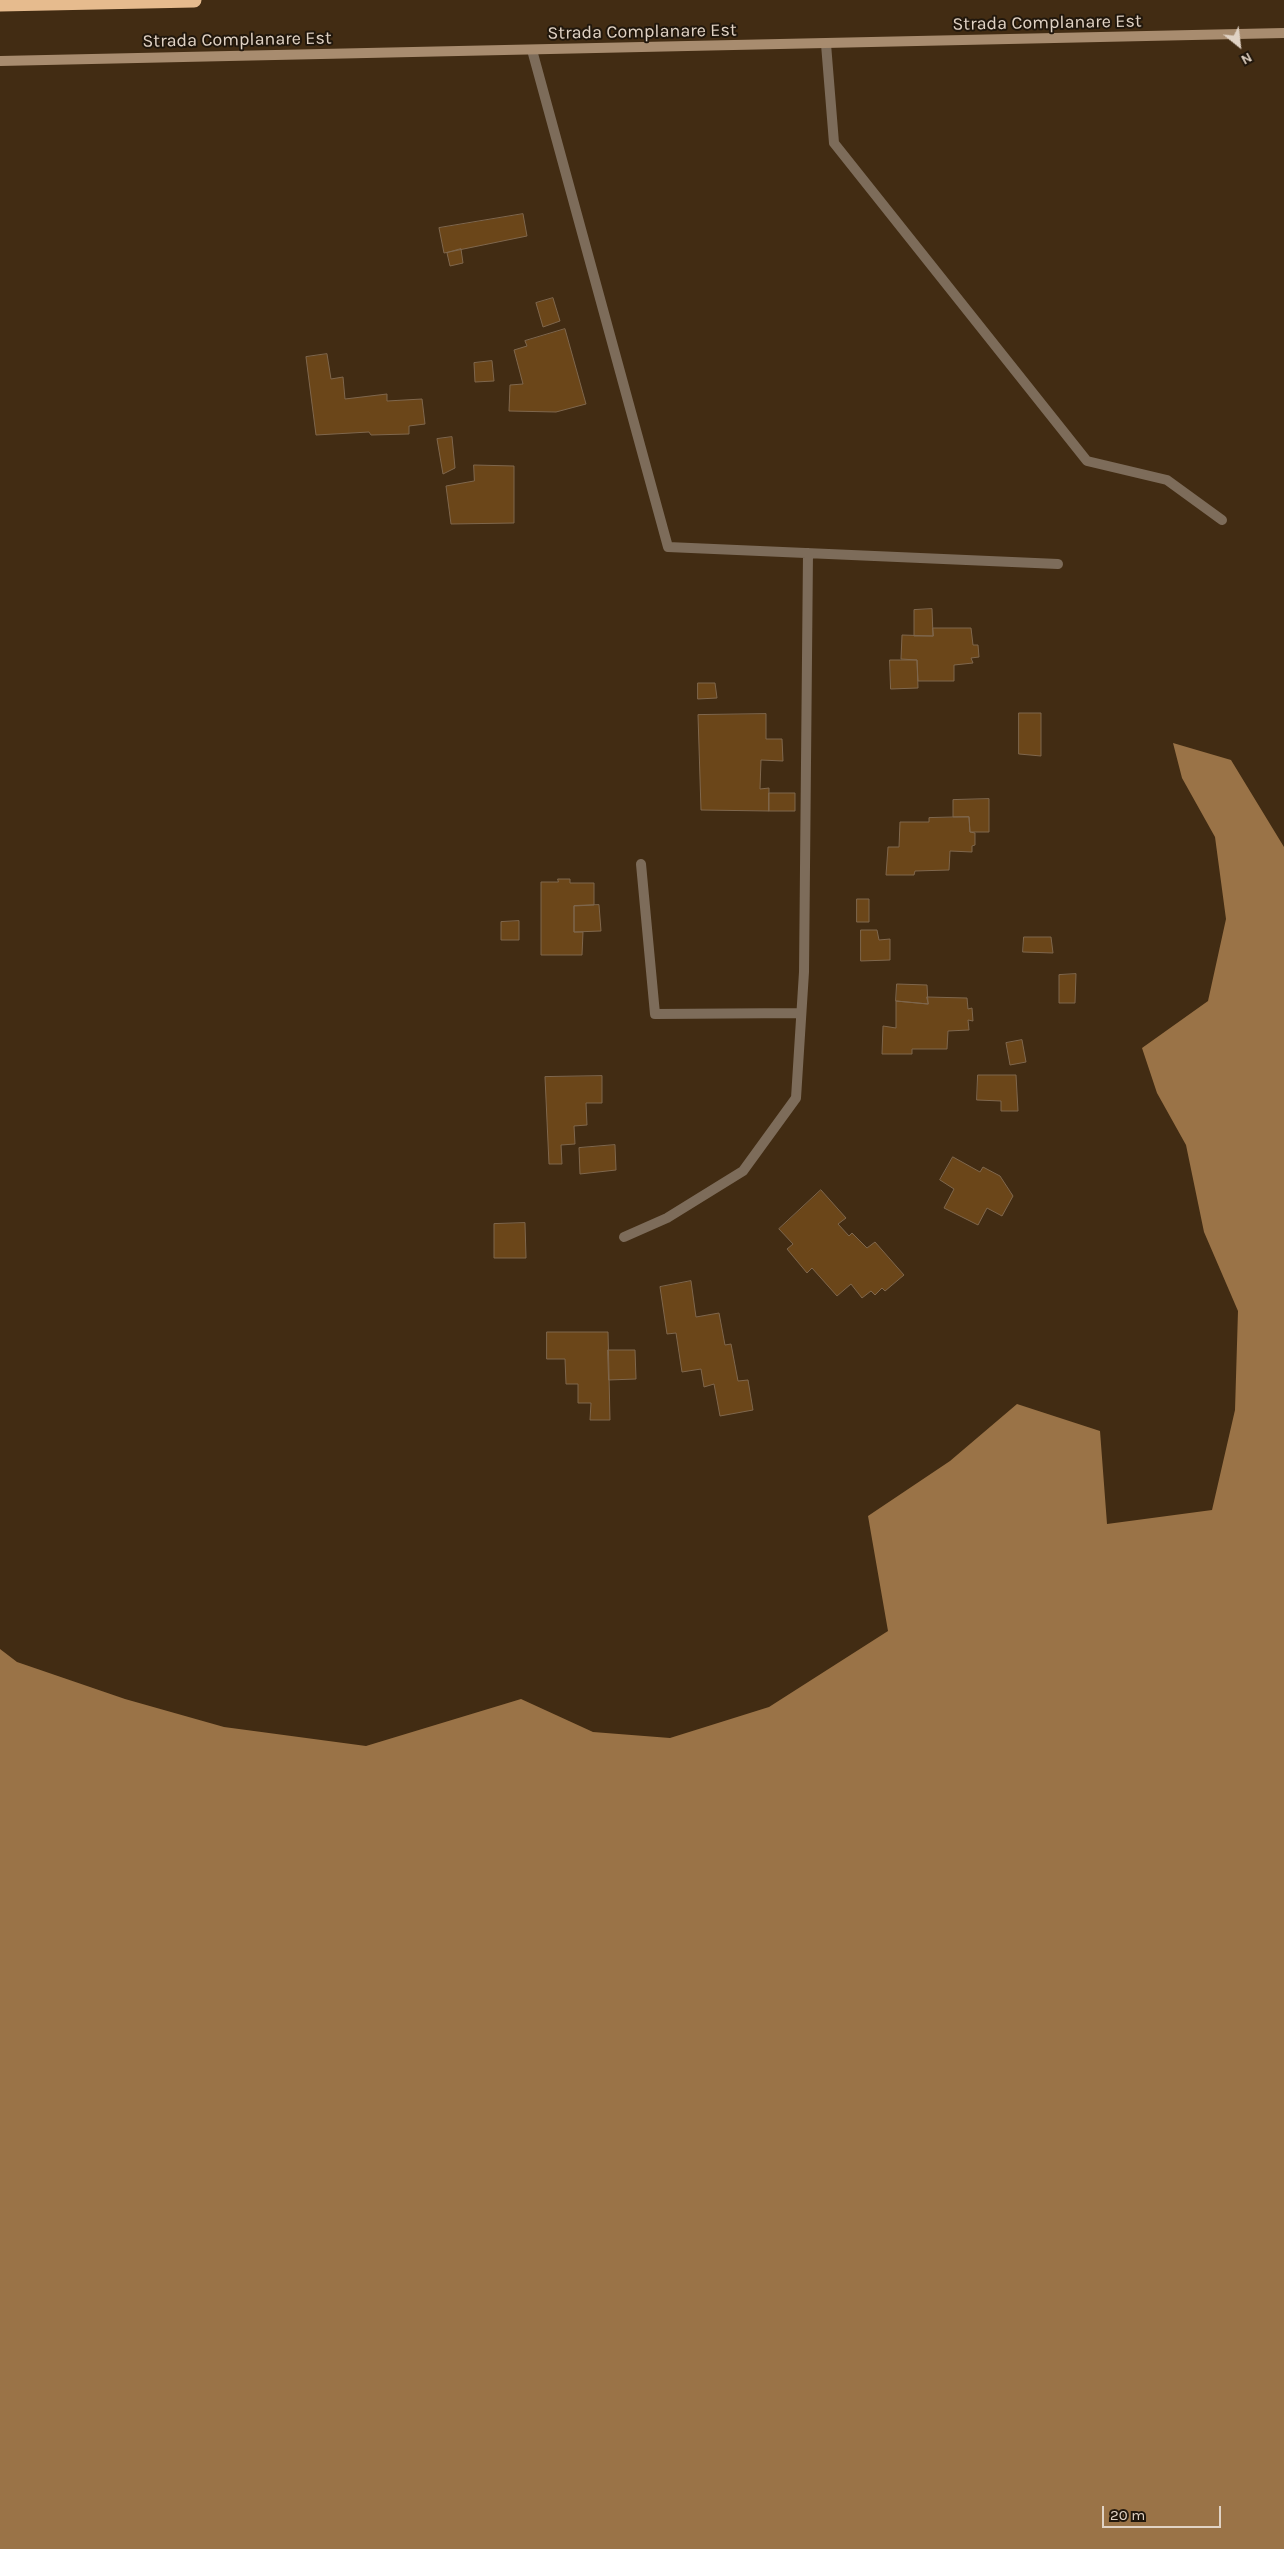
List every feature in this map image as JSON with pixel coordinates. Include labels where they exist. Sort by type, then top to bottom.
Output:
[{"type":"highway","points":[[0,4],[194,0]]},
{"type":"street","name":"Strada Complanare Est","points":[[0,61],[1284,33]]},
{"type":"street","points":[[826,44],[834,143],[1086,461],[1167,480],[1222,520]]},
{"type":"street","points":[[532,50],[668,547],[1058,564]]},
{"type":"street","points":[[624,1237],[667,1218],[743,1171],[796,1098],[804,972],[808,553]]},
{"type":"street","points":[[641,864],[654,1014],[801,1013]]},
{"type":"shaded area","points":[[1173,743],[1231,760],[1284,847],[1284,2549],[0,2549],[0,1649],[17,1662],[125,1699],[224,1727],[366,1746],[521,1699],[593,1732],[670,1738],[769,1707],[888,1631],[868,1516],[950,1461],[1017,1404],[1100,1431],[1107,1524],[1212,1510],[1235,1410],[1238,1311],[1204,1232],[1186,1145],[1157,1093],[1142,1048],[1208,1001],[1226,919],[1215,837],[1182,778]]},
{"type":"building","points":[[523,214],[527,236],[444,253],[439,228]]},
{"type":"building","points":[[461,249],[463,263],[450,266],[447,253]]},
{"type":"building","points":[[553,298],[560,321],[543,327],[536,303]]},
{"type":"building","points":[[565,329],[586,404],[556,412],[509,411],[510,385],[523,384],[514,350],[527,346],[525,341]]},
{"type":"building","points":[[327,354],[331,379],[343,377],[345,399],[387,394],[387,401],[422,399],[425,424],[409,426],[409,434],[371,435],[369,432],[316,435],[306,357]]},
{"type":"building","points":[[492,361],[494,381],[475,382],[474,363]]},
{"type":"building","points":[[452,437],[455,468],[443,474],[437,439]]},
{"type":"building","points":[[474,465],[514,466],[514,523],[451,524],[446,486],[474,481]]},
{"type":"building","points":[[932,609],[933,636],[914,636],[914,610]]},
{"type":"building","points":[[933,628],[971,628],[973,645],[978,645],[979,657],[971,658],[973,663],[954,665],[954,681],[918,681],[917,660],[901,659],[902,635],[933,636]]},
{"type":"building","points":[[890,660],[917,660],[918,688],[891,689]]},
{"type":"building","points":[[698,683],[715,683],[717,698],[698,699]]},
{"type":"building","points":[[1019,713],[1041,713],[1041,756],[1019,754]]},
{"type":"building","points":[[766,714],[766,739],[782,739],[783,761],[761,760],[760,789],[769,788],[769,811],[701,810],[698,715]]},
{"type":"building","points":[[769,793],[795,793],[795,811],[769,811]]},
{"type":"building","points":[[989,799],[989,832],[970,832],[969,817],[953,817],[953,800]]},
{"type":"building","points":[[969,817],[970,832],[975,833],[975,845],[972,846],[972,852],[950,851],[949,870],[915,871],[914,875],[886,875],[888,847],[899,847],[900,822],[929,822],[929,818]]},
{"type":"building","points":[[558,879],[570,879],[570,883],[594,883],[594,905],[574,906],[574,932],[583,932],[582,955],[541,955],[541,882],[558,882]]},
{"type":"building","points":[[857,899],[869,899],[869,922],[857,922]]},
{"type":"building","points":[[599,905],[601,931],[574,932],[574,906]]},
{"type":"building","points":[[519,921],[519,940],[501,940],[501,922]]},
{"type":"building","points":[[861,930],[877,930],[879,940],[890,939],[890,960],[861,961]]},
{"type":"building","points":[[1024,937],[1051,937],[1053,953],[1023,952]]},
{"type":"building","points":[[1076,974],[1075,1003],[1059,1003],[1059,975]]},
{"type":"building","points":[[897,984],[927,985],[928,1004],[896,1001]]},
{"type":"building","points":[[927,997],[967,998],[968,1009],[972,1008],[973,1021],[968,1020],[969,1030],[948,1031],[947,1049],[912,1049],[912,1054],[882,1054],[883,1026],[896,1028],[896,1001],[928,1004]]},
{"type":"building","points":[[1022,1040],[1026,1062],[1010,1065],[1006,1043]]},
{"type":"building","points":[[978,1075],[1016,1075],[1018,1111],[1001,1111],[1001,1101],[977,1100]]},
{"type":"building","points":[[602,1076],[602,1103],[586,1103],[587,1125],[574,1126],[575,1144],[561,1145],[562,1164],[549,1164],[545,1077]]},
{"type":"building","points":[[615,1145],[616,1170],[580,1174],[579,1148]]},
{"type":"building","points":[[953,1157],[980,1172],[983,1167],[1000,1176],[1013,1196],[1002,1216],[987,1208],[978,1225],[944,1208],[954,1189],[940,1180]]},
{"type":"building","points":[[821,1190],[846,1218],[838,1224],[849,1236],[852,1233],[867,1248],[875,1242],[904,1275],[885,1291],[882,1288],[875,1295],[871,1291],[862,1298],[851,1284],[837,1296],[812,1268],[807,1273],[787,1249],[793,1244],[779,1229]]},
{"type":"building","points":[[525,1223],[526,1258],[494,1258],[494,1224]]},
{"type":"building","points":[[691,1281],[696,1317],[719,1313],[725,1345],[731,1344],[738,1381],[748,1380],[753,1410],[720,1416],[714,1384],[704,1387],[701,1369],[682,1372],[676,1333],[667,1334],[660,1287]]},
{"type":"building","points":[[547,1332],[608,1332],[610,1420],[590,1420],[591,1403],[578,1403],[578,1384],[566,1384],[565,1359],[547,1359]]},
{"type":"building","points":[[608,1350],[635,1350],[636,1379],[609,1380]]}]
